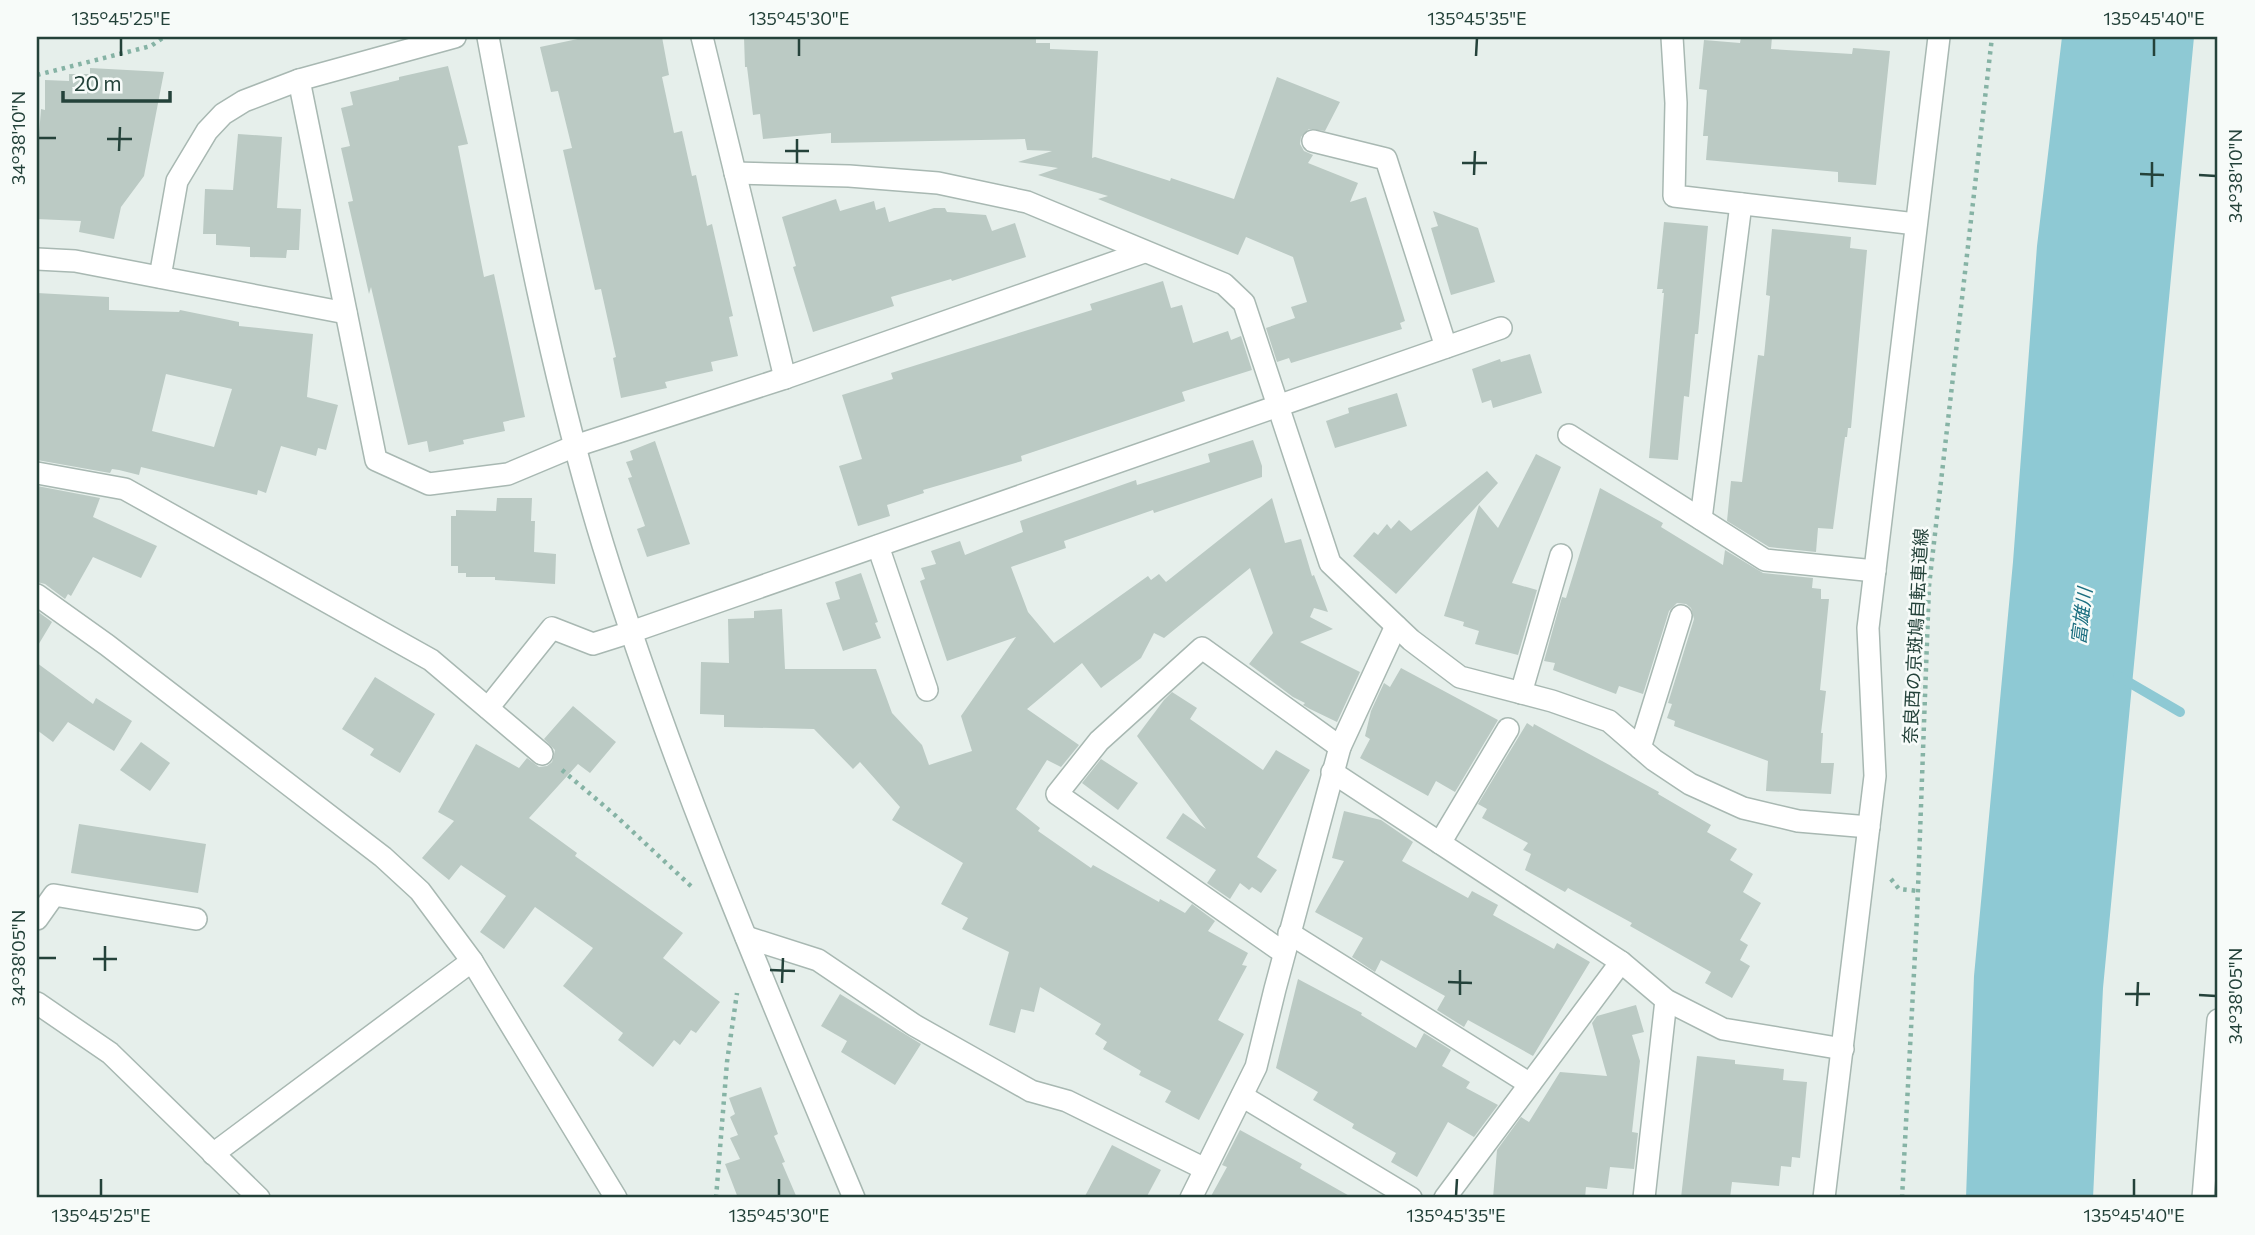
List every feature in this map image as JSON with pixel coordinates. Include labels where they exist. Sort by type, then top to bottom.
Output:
[{"type":"street","points":[[160,277],[177,181],[207,131],[223,114],[244,101],[299,80],[455,37]]},
{"type":"street","points":[[488,37],[557,382],[603,544],[631,632],[709,849],[854,1198]]},
{"type":"street","points":[[702,37],[785,378]]},
{"type":"street","points":[[1672,37],[1676,103],[1674,196],[1916,224]]},
{"type":"street","points":[[1824,1198],[1875,776],[1868,628],[1938,37]]},
{"type":"street","points":[[299,80],[376,460],[429,484],[508,474],[575,446],[785,378],[1144,252]]},
{"type":"street","points":[[1313,141],[1386,159],[1446,347]]},
{"type":"street","points":[[735,173],[849,176],[938,183],[1027,202],[1224,284],[1244,303],[1330,564],[1411,640],[1461,677],[1609,721],[1640,748],[1690,784],[1743,808],[1798,821],[1869,827]]},
{"type":"street","points":[[1701,519],[1741,204]]},
{"type":"street","points":[[37,259],[75,261],[346,313]]},
{"type":"street","points":[[488,708],[552,628],[593,644],[631,632],[1501,328]]},
{"type":"street","points":[[1569,435],[1765,560],[1875,571]]},
{"type":"street","points":[[37,473],[125,489],[431,660],[542,754]]},
{"type":"street","points":[[878,546],[927,690]]},
{"type":"street","points":[[1521,693],[1561,555]]},
{"type":"street","points":[[37,595],[107,645],[383,858],[420,891],[472,961],[616,1198]]},
{"type":"street","points":[[1640,748],[1681,616]]},
{"type":"street","points":[[1191,1198],[1256,1067],[1332,772],[1340,747],[1395,626]]},
{"type":"street","points":[[1340,747],[1202,648],[1099,741],[1057,794],[1287,943],[1530,1084]]},
{"type":"street","points":[[1440,843],[1508,729]]},
{"type":"street","points":[[1332,772],[1621,962],[1666,1000],[1723,1029],[1843,1049]]},
{"type":"street","points":[[37,919],[54,895],[196,919]]},
{"type":"street","points":[[746,937],[818,960],[914,1025],[1031,1091],[1067,1101],[1205,1169]]},
{"type":"street","points":[[213,1154],[472,961]]},
{"type":"street","points":[[1445,1198],[1621,962]]},
{"type":"street","points":[[1644,1198],[1666,1000]]},
{"type":"street","points":[[37,1003],[110,1053],[259,1198]]},
{"type":"street","points":[[2203,1198],[2218,1020]]},
{"type":"street","points":[[1242,1096],[1410,1198]]},
{"type":"path","points":[[37,75],[151,46],[164,37]]},
{"type":"path","name":"奈良西の京斑鳩自転車道線","points":[[1902,1198],[1917,916],[1928,586],[1992,37]]},
{"type":"path","points":[[542,754],[616,816],[696,890]]},
{"type":"path","points":[[716,1198],[727,1062],[738,987]]},
{"type":"water","name":"富雄川","points":[[2062,37],[2194,37],[2103,988],[2093,1198],[1966,1198],[1974,976],[2013,562],[2037,246]]},
{"type":"building","points":[[587,37],[662,37],[669,75],[662,77],[674,133],[682,131],[692,176],[696,175],[707,226],[712,224],[733,316],[729,317],[738,356],[711,362],[713,371],[665,382],[667,388],[621,398],[613,358],[616,357],[601,289],[595,290],[563,150],[572,148],[558,91],[551,92],[540,47]]},
{"type":"building","points":[[744,37],[1036,37],[1036,43],[1050,43],[1050,49],[1098,51],[1092,158],[1170,181],[1171,178],[1234,199],[1277,77],[1340,102],[1325,131],[1309,129],[1301,137],[1300,144],[1304,151],[1313,155],[1308,163],[1358,183],[1350,202],[1366,197],[1405,321],[1400,323],[1402,329],[1291,363],[1289,358],[1277,362],[1266,328],[1295,318],[1291,307],[1307,302],[1293,257],[1246,237],[1238,255],[1098,199],[1108,196],[1038,175],[1058,168],[1018,162],[1052,151],[1027,150],[1025,139],[831,143],[831,133],[763,139],[760,114],[753,115],[745,67]]},
{"type":"building","points":[[1741,37],[1772,37],[1771,49],[1852,54],[1853,48],[1890,51],[1876,185],[1838,182],[1838,172],[1706,160],[1708,136],[1703,136],[1707,90],[1699,89],[1704,40],[1740,43]]},
{"type":"building","points":[[448,66],[468,144],[458,146],[484,277],[494,274],[525,417],[503,422],[505,431],[463,440],[464,444],[429,452],[427,441],[408,445],[371,287],[369,294],[348,202],[353,201],[341,148],[350,146],[341,108],[353,105],[350,92]]},
{"type":"building","points":[[90,68],[164,72],[144,176],[121,207],[114,239],[79,232],[81,221],[37,219],[37,161],[41,109],[45,110],[45,80],[69,81],[69,74],[90,74]]},
{"type":"building","points":[[238,134],[282,137],[277,208],[301,209],[299,250],[287,250],[286,258],[250,257],[250,247],[216,245],[216,234],[203,234],[205,189],[233,190]]},
{"type":"building","points":[[836,199],[840,211],[874,201],[876,210],[885,207],[889,222],[934,208],[945,208],[947,212],[986,215],[992,231],[1015,223],[1026,257],[891,297],[894,306],[813,332],[793,267],[796,266],[782,217]]},
{"type":"building","points":[[1433,211],[1478,228],[1495,282],[1451,295],[1431,228],[1438,226]]},
{"type":"building","points":[[1664,222],[1708,226],[1698,334],[1695,334],[1689,397],[1684,396],[1678,460],[1649,458],[1664,293],[1663,289],[1657,289]]},
{"type":"building","points":[[1772,229],[1851,237],[1850,248],[1867,250],[1851,428],[1848,428],[1845,437],[1833,529],[1818,528],[1816,552],[1769,547],[1727,521],[1731,481],[1742,482],[1758,355],[1764,356],[1770,296],[1766,295]]},
{"type":"building","points":[[1163,281],[1171,308],[1182,305],[1193,343],[1228,331],[1231,340],[1241,336],[1252,370],[1182,392],[1185,401],[1021,456],[1022,461],[923,490],[924,493],[887,505],[890,516],[858,526],[839,466],[862,459],[842,395],[893,379],[891,373],[1092,310],[1090,304]]},
{"type":"building","points":[[37,293],[109,297],[109,310],[180,310],[239,322],[239,326],[313,334],[307,397],[338,405],[326,450],[318,448],[316,456],[281,446],[266,493],[258,490],[257,495],[141,467],[139,475],[112,469],[110,473],[37,460]],"holes":[[[166,374],[232,389],[214,447],[152,431]]]},
{"type":"building","points":[[1530,354],[1542,393],[1493,408],[1491,400],[1482,403],[1472,369],[1500,359],[1501,362]]},
{"type":"building","points":[[1397,393],[1407,426],[1335,448],[1326,421],[1349,413],[1348,408]]},
{"type":"building","points":[[1253,440],[1262,466],[1262,477],[1154,513],[1153,510],[1064,541],[1066,548],[1011,567],[1028,612],[1054,643],[1148,576],[1151,580],[1159,574],[1166,582],[1272,498],[1285,543],[1301,539],[1312,576],[1314,575],[1328,612],[1314,608],[1310,617],[1333,629],[1300,642],[1360,672],[1337,722],[1303,705],[1305,703],[1249,664],[1273,633],[1250,568],[1164,638],[1154,633],[1141,658],[1101,688],[1082,663],[1027,709],[1079,745],[1061,767],[1047,760],[1016,809],[1040,828],[1038,831],[1091,868],[1093,865],[1159,902],[1160,899],[1185,913],[1192,904],[1215,921],[1208,931],[1248,953],[1242,965],[1247,966],[1218,1020],[1244,1034],[1199,1120],[1165,1102],[1171,1091],[1139,1075],[1141,1071],[1103,1049],[1107,1042],[1095,1034],[1101,1024],[1040,987],[1034,1012],[1021,1009],[1015,1033],[989,1025],[1009,952],[962,929],[968,918],[941,904],[963,863],[892,820],[900,807],[860,762],[853,769],[814,729],[724,727],[724,715],[700,714],[701,662],[729,663],[728,619],[754,618],[754,611],[782,609],[785,669],[876,669],[892,713],[922,745],[929,765],[972,751],[961,716],[1016,637],[947,661],[920,581],[925,579],[921,568],[936,564],[931,551],[960,541],[965,555],[1023,532],[1020,521],[1136,480],[1137,485],[1210,462],[1208,454]]},
{"type":"building","points":[[655,441],[690,544],[647,557],[637,529],[645,526],[628,478],[632,477],[626,462],[633,460],[630,451]]},
{"type":"building","points":[[1536,454],[1561,467],[1512,583],[1537,590],[1518,655],[1475,644],[1479,631],[1463,626],[1464,622],[1444,616],[1479,505],[1498,528]]},
{"type":"building","points":[[1487,471],[1498,483],[1396,594],[1353,556],[1374,532],[1378,535],[1387,524],[1391,529],[1399,520],[1411,531]]},
{"type":"building","points":[[37,486],[100,498],[93,517],[157,546],[141,578],[93,557],[71,596],[68,594],[65,599],[45,584],[37,582]]},
{"type":"building","points":[[1600,488],[1663,523],[1661,527],[1723,565],[1725,550],[1763,573],[1813,578],[1812,588],[1821,589],[1821,599],[1829,599],[1820,690],[1826,691],[1821,763],[1834,763],[1831,794],[1766,791],[1768,761],[1674,726],[1675,721],[1667,718],[1672,704],[1668,703],[1694,619],[1691,608],[1686,604],[1677,603],[1669,611],[1643,694],[1619,686],[1616,694],[1553,670],[1555,663],[1544,661],[1562,597],[1566,598]]},
{"type":"building","points":[[497,498],[532,498],[531,521],[535,521],[534,552],[556,554],[555,584],[495,580],[495,577],[466,577],[466,573],[458,573],[458,566],[451,566],[451,516],[456,516],[456,510],[496,511]]},
{"type":"building","points":[[861,573],[881,638],[843,651],[826,603],[840,599],[835,582]]},
{"type":"building","points":[[37,611],[52,622],[37,647]]},
{"type":"building","points":[[37,663],[93,704],[96,698],[132,721],[114,751],[68,722],[53,742],[37,730]]},
{"type":"building","points":[[1401,668],[1498,720],[1455,792],[1436,781],[1428,796],[1360,758],[1370,739],[1365,736],[1371,711],[1384,683],[1390,687]]},
{"type":"building","points":[[375,677],[435,714],[400,773],[370,755],[374,749],[342,729]]},
{"type":"building","points":[[1172,692],[1197,708],[1190,719],[1263,770],[1276,750],[1310,770],[1257,857],[1277,870],[1261,893],[1252,887],[1249,890],[1240,883],[1230,899],[1207,883],[1216,870],[1166,838],[1183,813],[1206,829],[1137,736]]},
{"type":"building","points":[[573,706],[616,742],[590,773],[578,764],[529,818],[577,853],[575,856],[683,933],[663,958],[720,1002],[696,1033],[691,1030],[680,1045],[674,1040],[653,1067],[618,1040],[623,1033],[563,986],[593,948],[535,907],[504,949],[480,932],[506,896],[461,865],[449,880],[422,858],[454,821],[438,812],[476,744],[519,768],[527,758],[539,767],[547,766],[552,762],[555,750],[544,739]]},
{"type":"building","points":[[1527,723],[1533,727],[1534,724],[1659,792],[1658,794],[1711,825],[1707,832],[1737,849],[1730,860],[1753,874],[1743,892],[1761,903],[1740,940],[1748,945],[1740,960],[1750,966],[1732,998],[1705,983],[1711,972],[1630,926],[1632,923],[1568,888],[1565,892],[1525,870],[1531,854],[1523,850],[1528,843],[1482,818],[1487,809],[1478,804]]},
{"type":"building","points":[[141,742],[170,763],[150,791],[120,770]]},
{"type":"building","points":[[1101,759],[1138,783],[1118,810],[1082,783]]},
{"type":"building","points":[[1344,811],[1381,820],[1413,842],[1402,861],[1468,898],[1472,891],[1498,905],[1493,915],[1554,949],[1557,943],[1590,962],[1533,1056],[1468,1020],[1464,1027],[1437,1010],[1445,996],[1381,960],[1375,972],[1352,957],[1363,938],[1315,912],[1344,861],[1332,858]]},
{"type":"building","points":[[79,824],[206,844],[198,893],[71,873]]},
{"type":"building","points":[[1298,979],[1362,1013],[1361,1015],[1416,1048],[1424,1033],[1451,1050],[1442,1066],[1470,1082],[1466,1088],[1498,1105],[1474,1137],[1448,1122],[1417,1177],[1391,1162],[1396,1153],[1352,1128],[1354,1124],[1313,1100],[1318,1092],[1276,1068]]},
{"type":"building","points":[[840,994],[921,1044],[895,1085],[841,1052],[847,1041],[821,1026]]},
{"type":"building","points":[[1636,1005],[1644,1032],[1632,1035],[1640,1061],[1632,1132],[1638,1133],[1634,1169],[1610,1167],[1607,1189],[1586,1187],[1585,1198],[1493,1198],[1497,1150],[1521,1117],[1529,1122],[1560,1072],[1607,1076],[1592,1023],[1597,1016]]},
{"type":"building","points":[[1697,1056],[1735,1060],[1735,1064],[1784,1069],[1783,1080],[1807,1082],[1800,1158],[1792,1157],[1791,1167],[1781,1166],[1779,1186],[1732,1182],[1730,1198],[1681,1198]]},
{"type":"building","points":[[761,1087],[778,1134],[774,1136],[785,1162],[782,1163],[797,1198],[738,1198],[725,1164],[740,1159],[730,1138],[738,1135],[730,1117],[735,1114],[729,1098]]},
{"type":"building","points":[[1240,1130],[1302,1164],[1300,1168],[1353,1198],[1210,1198],[1227,1167],[1222,1165]]},
{"type":"building","points":[[1112,1145],[1161,1170],[1146,1198],[1084,1198]]},
{"type":"waterway","points":[[2118,676],[2180,712]]}]
